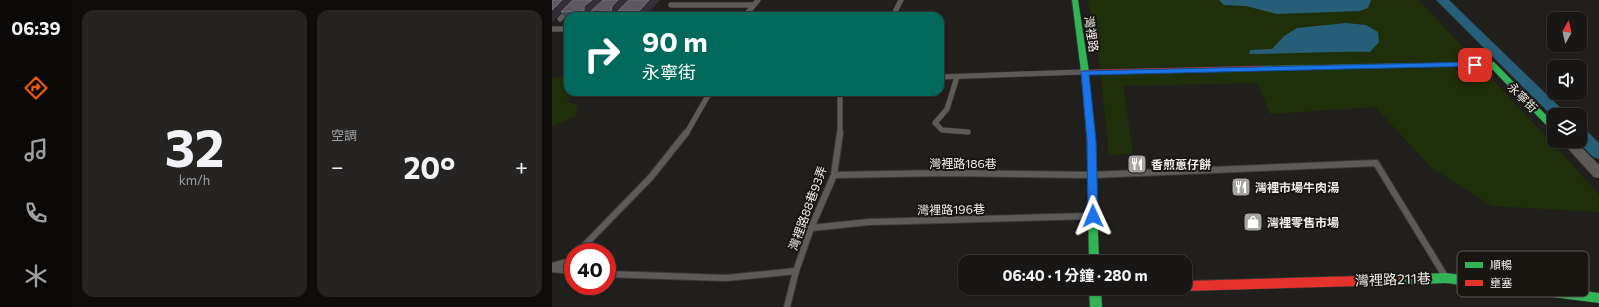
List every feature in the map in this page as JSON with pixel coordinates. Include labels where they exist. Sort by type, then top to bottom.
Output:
[{"type":"street","name":"灣裡路","points":[[1075,0],[1085,72],[1091,140],[1094,255]]},
{"type":"street","name":"永寧街","points":[[1085,72],[1491,64],[1547,121]]},
{"type":"street","points":[[1574,148],[1599,173]]},
{"type":"street","name":"灣裡路211巷","points":[[1192,286],[1446,278],[1457,279]]},
{"type":"street","points":[[1095,295],[1096,307]]},
{"type":"street","name":"灣裡路211巷","points":[[1589,297],[1599,298]]},
{"type":"lane","points":[[567,12],[579,0]]},
{"type":"lane","points":[[623,12],[634,0]]},
{"type":"lane","points":[[675,0],[671,5],[753,5]]},
{"type":"lane","points":[[748,12],[758,0]]},
{"type":"lane","points":[[895,12],[901,0]]},
{"type":"lane","points":[[560,19],[564,15]]},
{"type":"lane","points":[[552,29],[564,29]]},
{"type":"lane","points":[[944,76],[1085,72]]},
{"type":"lane","points":[[957,77],[947,109],[935,123],[942,130],[968,132]]},
{"type":"lane","points":[[587,243],[641,188],[679,144],[700,114],[708,96]]},
{"type":"lane","name":"灣裡路88巷93弄","points":[[787,307],[796,271],[811,228],[834,176],[841,128],[840,96]]},
{"type":"lane","name":"灣裡路186巷","points":[[834,176],[944,173],[1092,175],[1376,163],[1446,278]]},
{"type":"lane","name":"灣裡路196巷","points":[[811,228],[868,222],[1093,216]]},
{"type":"lane","points":[[552,266],[564,263]]},
{"type":"lane","points":[[552,269],[564,270]]},
{"type":"lane","points":[[616,274],[726,278],[796,271]]},
{"type":"green space","points":[[1088,0],[1419,0],[1547,138],[1547,148],[1556,148],[1599,194],[1599,212],[1492,206],[1432,168],[1375,107],[1270,114],[1257,83],[1123,86],[1133,153],[1109,155],[1099,56]]},
{"type":"green space","points":[[564,76],[564,96],[571,96],[566,101],[577,105],[576,116],[552,126],[552,79]]},
{"type":"water","points":[[1219,0],[1371,0],[1368,8],[1360,11],[1277,14],[1246,6],[1224,5]]},
{"type":"water","points":[[1346,23],[1366,25],[1378,32],[1379,42],[1370,52],[1249,54],[1250,50],[1272,49],[1284,36],[1297,28]]},
{"type":"building","points":[[552,0],[562,0],[552,10]]},
{"type":"building","points":[[573,0],[592,0],[584,6],[584,11],[561,12]]},
{"type":"building","points":[[603,0],[618,0],[612,6],[611,11],[590,12]]},
{"type":"building","points":[[629,0],[649,0],[639,11],[618,11]]},
{"type":"waterway","points":[[1442,0],[1553,108]]},
{"type":"waterway","points":[[1587,141],[1599,153]]},
{"type":"traffic: fast","points":[[1075,0],[1085,72],[1091,140],[1094,255]]},
{"type":"traffic: fast","points":[[1263,68],[1491,64],[1547,121]]},
{"type":"traffic: fast","points":[[1395,280],[1446,278],[1457,279]]},
{"type":"traffic: fast","points":[[1095,295],[1096,307]]},
{"type":"traffic: fast","points":[[1589,297],[1599,298]]},
{"type":"traffic: jam","points":[[1085,72],[1263,68]]},
{"type":"traffic: jam","points":[[1192,286],[1395,280]]},
{"type":"place","name":"香煎蔥仔餅","points":[[1137,164]]},
{"type":"place","name":"灣裡市場牛肉湯","points":[[1241,187]]},
{"type":"place","name":"灣裡零售市場","points":[[1253,222]]},
{"type":"route","points":[[1093,216],[1091,140],[1085,72],[1475,65]]}]
